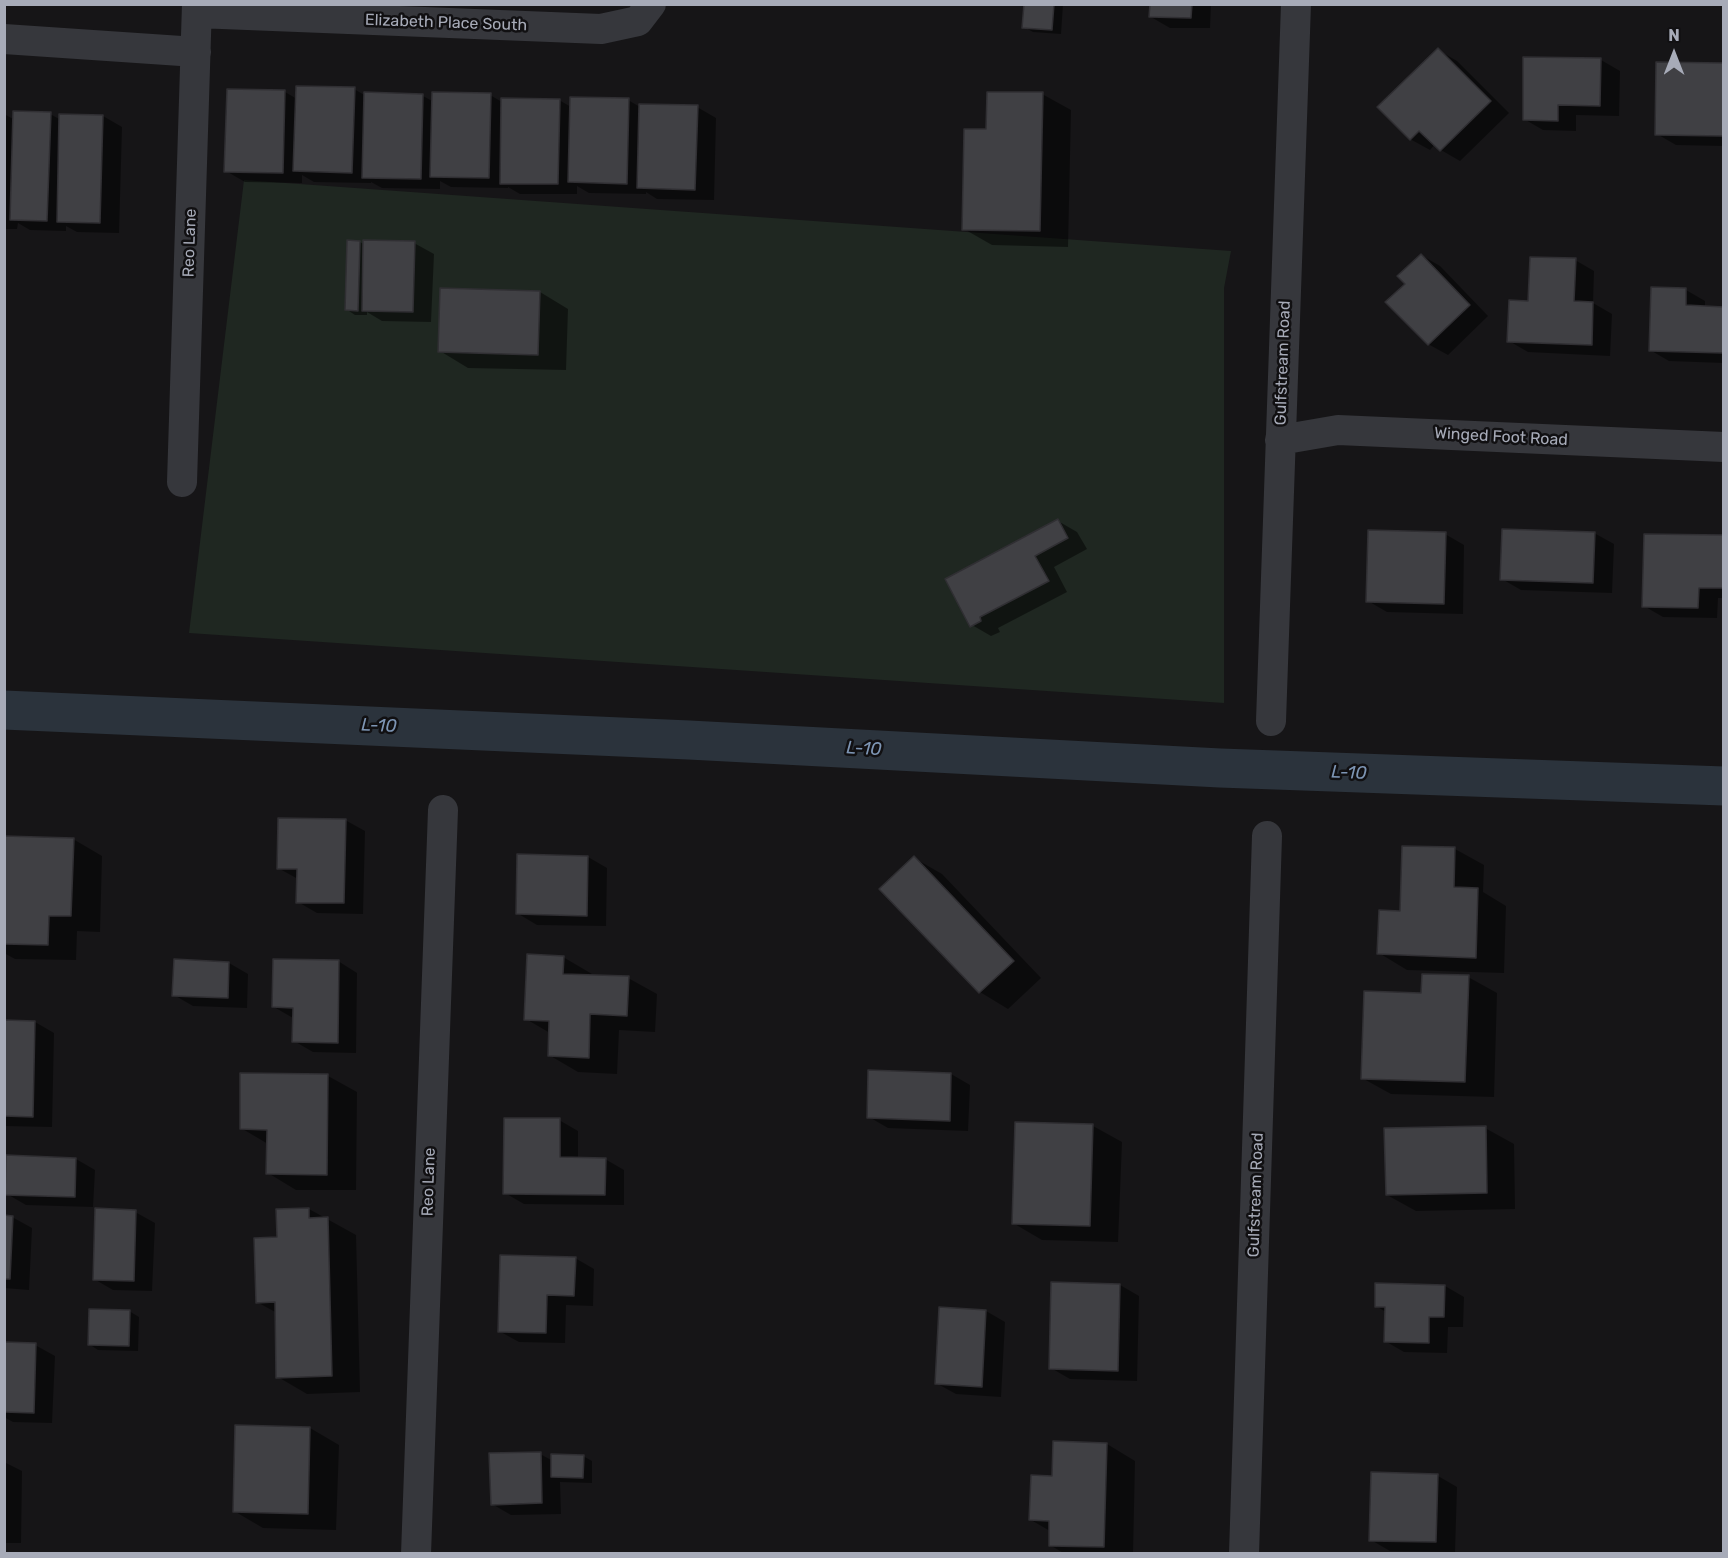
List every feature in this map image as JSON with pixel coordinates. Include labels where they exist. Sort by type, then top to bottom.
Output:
[{"type":"street","name":"Elizabeth Place South","points":[[197,9],[601,29],[638,21],[651,4]]},
{"type":"street","name":"Gulfstream Road","points":[[1271,721],[1296,4]]},
{"type":"street","name":"Reo Lane","points":[[182,482],[197,9]]},
{"type":"street","points":[[4,39],[196,52]]},
{"type":"street","name":"Winged Foot Road","points":[[1280,440],[1338,430],[1724,447]]},
{"type":"street","name":"Reo Lane","points":[[416,1554],[443,810]]},
{"type":"street","name":"Gulfstream Road","points":[[1244,1554],[1267,836]]},
{"type":"shaded area","points":[[244,180],[1231,251],[1224,288],[1224,703],[189,633]]},
{"type":"building","points":[[1024,4],[1054,4],[1052,30],[1022,28]]},
{"type":"building","points":[[1150,4],[1192,4],[1191,18],[1149,17]]},
{"type":"building","points":[[1438,48],[1491,101],[1440,151],[1419,131],[1410,140],[1377,107]]},
{"type":"building","points":[[1523,57],[1601,58],[1600,106],[1558,105],[1558,121],[1523,120]]},
{"type":"building","points":[[1656,62],[1724,63],[1724,136],[1655,135]]},
{"type":"building","points":[[296,86],[355,87],[352,173],[293,171]]},
{"type":"building","points":[[227,89],[285,90],[283,173],[224,172]]},
{"type":"building","points":[[364,92],[423,94],[421,179],[362,178]]},
{"type":"building","points":[[432,92],[491,93],[489,178],[430,177]]},
{"type":"building","points":[[987,92],[1043,92],[1040,231],[962,230],[964,129],[986,129]]},
{"type":"building","points":[[570,97],[629,98],[627,184],[568,182]]},
{"type":"building","points":[[501,98],[560,99],[558,184],[500,184]]},
{"type":"building","points":[[639,104],[698,105],[695,190],[637,188]]},
{"type":"building","points":[[13,111],[51,112],[47,221],[10,220]]},
{"type":"building","points":[[59,114],[103,115],[100,223],[57,222]]},
{"type":"building","points":[[347,240],[360,241],[358,311],[345,310]]},
{"type":"building","points":[[363,240],[415,241],[413,312],[362,311]]},
{"type":"building","points":[[1421,254],[1470,305],[1428,345],[1385,302],[1405,284],[1397,276]]},
{"type":"building","points":[[1530,257],[1576,258],[1574,301],[1593,302],[1592,345],[1507,342],[1509,300],[1528,301]]},
{"type":"building","points":[[1651,287],[1686,288],[1686,305],[1724,307],[1724,353],[1649,351]]},
{"type":"building","points":[[440,288],[540,291],[538,355],[438,352]]},
{"type":"building","points":[[1058,519],[1068,538],[1035,556],[1049,581],[980,617],[981,621],[970,627],[945,579]]},
{"type":"building","points":[[1502,529],[1595,532],[1593,583],[1500,580]]},
{"type":"building","points":[[1368,530],[1446,532],[1444,604],[1366,602]]},
{"type":"building","points":[[1644,534],[1724,535],[1724,588],[1699,588],[1698,608],[1642,607]]},
{"type":"building","points":[[278,818],[346,819],[344,903],[296,903],[297,869],[277,869]]},
{"type":"building","points":[[4,836],[74,838],[71,916],[49,916],[48,945],[4,944]]},
{"type":"building","points":[[1402,846],[1455,847],[1454,887],[1478,888],[1476,958],[1377,954],[1379,910],[1400,911]]},
{"type":"building","points":[[517,854],[588,856],[587,916],[516,914]]},
{"type":"building","points":[[914,856],[1014,961],[979,993],[879,889]]},
{"type":"building","points":[[527,954],[564,956],[563,974],[629,976],[627,1016],[590,1014],[589,1058],[548,1056],[549,1021],[524,1020]]},
{"type":"building","points":[[174,959],[229,962],[228,998],[172,996]]},
{"type":"building","points":[[273,959],[339,960],[338,1043],[292,1042],[293,1008],[272,1007]]},
{"type":"building","points":[[1422,974],[1469,975],[1465,1082],[1361,1079],[1364,991],[1421,993]]},
{"type":"building","points":[[4,1020],[35,1021],[33,1117],[4,1116]]},
{"type":"building","points":[[868,1070],[951,1073],[950,1121],[867,1118]]},
{"type":"building","points":[[240,1073],[328,1074],[327,1175],[266,1174],[267,1130],[240,1129]]},
{"type":"building","points":[[504,1118],[560,1118],[560,1157],[606,1158],[605,1195],[503,1194]]},
{"type":"building","points":[[1015,1122],[1093,1124],[1090,1226],[1012,1224]]},
{"type":"building","points":[[1486,1126],[1487,1193],[1386,1195],[1384,1128]]},
{"type":"building","points":[[6,1155],[76,1158],[75,1197],[5,1195]]},
{"type":"building","points":[[95,1208],[136,1210],[134,1281],[93,1280]]},
{"type":"building","points":[[309,1208],[309,1218],[328,1217],[332,1376],[276,1378],[275,1302],[256,1303],[254,1238],[277,1237],[276,1209]]},
{"type":"building","points":[[4,1215],[13,1216],[10,1279],[4,1279]]},
{"type":"building","points":[[500,1255],[576,1257],[574,1296],[547,1295],[546,1333],[498,1332]]},
{"type":"building","points":[[1051,1282],[1120,1284],[1118,1371],[1049,1369]]},
{"type":"building","points":[[1375,1283],[1445,1285],[1444,1317],[1429,1317],[1429,1343],[1384,1342],[1385,1307],[1375,1307]]},
{"type":"building","points":[[939,1307],[986,1310],[982,1387],[935,1384]]},
{"type":"building","points":[[89,1309],[130,1310],[129,1346],[88,1345]]},
{"type":"building","points":[[4,1342],[36,1343],[34,1413],[4,1412]]},
{"type":"building","points":[[235,1425],[310,1427],[308,1514],[233,1512]]},
{"type":"building","points":[[1053,1441],[1107,1443],[1104,1547],[1049,1546],[1049,1521],[1029,1520],[1031,1475],[1052,1476]]},
{"type":"building","points":[[541,1452],[542,1503],[491,1505],[489,1453]]},
{"type":"building","points":[[551,1454],[584,1455],[583,1478],[551,1477]]},
{"type":"building","points":[[1371,1472],[1438,1474],[1436,1542],[1369,1541]]},
{"type":"waterway","name":"L-10","points":[[4,710],[689,740],[1220,768],[1724,786]]}]
